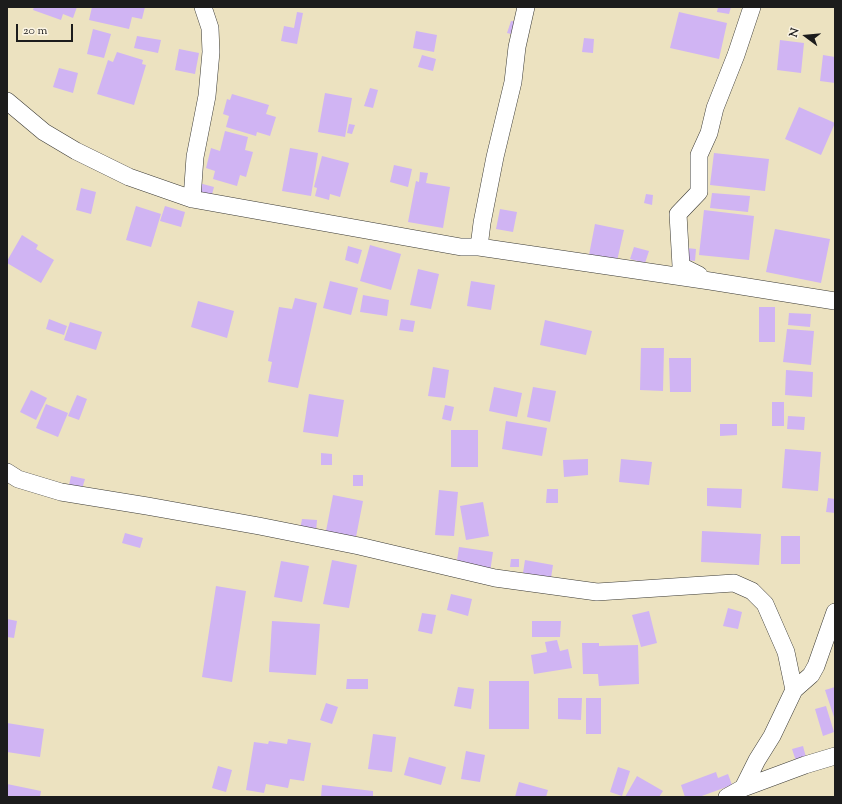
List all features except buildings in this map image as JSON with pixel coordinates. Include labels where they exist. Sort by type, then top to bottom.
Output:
[{"type":"street","points":[[192,199],[195,157],[207,96],[211,52],[210,28],[203,7]]},
{"type":"street","points":[[479,247],[482,223],[495,157],[513,82],[517,47],[526,7]]},
{"type":"street","points":[[710,281],[681,266],[678,214],[699,192],[699,156],[710,133],[715,108],[739,48],[752,7]]},
{"type":"street","points":[[7,101],[44,132],[76,151],[129,177],[192,199],[461,247],[479,247],[835,301]]},
{"type":"street","points":[[7,472],[18,479],[61,492],[148,506],[359,546],[495,578],[597,592],[734,583],[752,591],[765,604],[786,652],[794,690]]},
{"type":"street","points":[[743,788],[757,760],[772,736],[794,690],[811,675],[816,666],[835,612]]},
{"type":"street","points":[[727,797],[743,788],[805,765],[835,756]]}]
